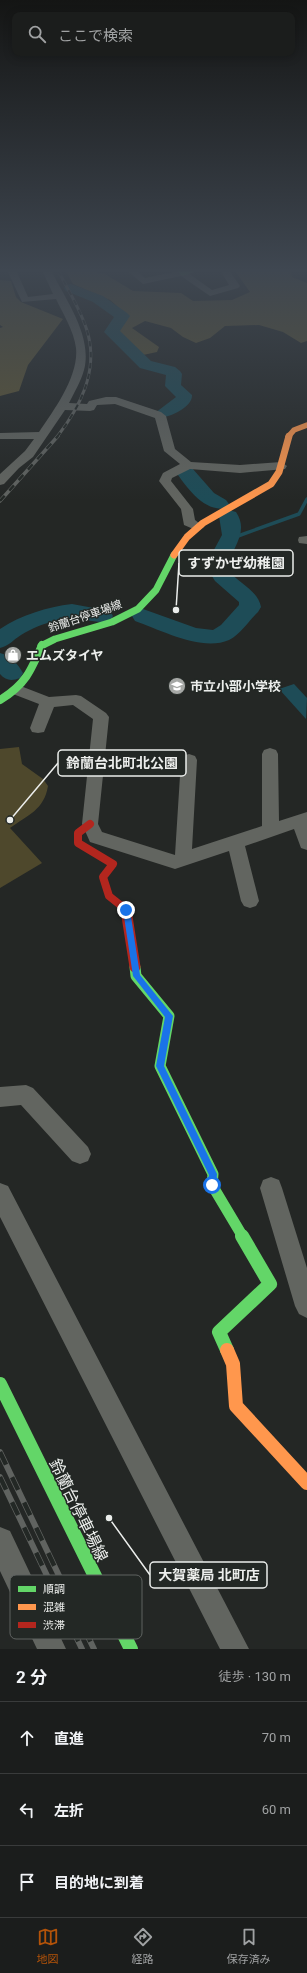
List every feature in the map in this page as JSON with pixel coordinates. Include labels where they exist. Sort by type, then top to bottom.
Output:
[{"type":"main road","name":"鈴蘭台停車場線","points":[[0,700],[18,690],[28,678],[42,645],[67,632],[111,621],[137,610],[153,597],[180,544],[198,527],[214,515],[260,491],[275,479],[291,435],[294,430],[307,425]]},
{"type":"main road","points":[[90,824],[78,833],[78,844],[113,864],[103,877],[109,896],[126,910],[136,976],[169,1016],[160,1066],[213,1174],[212,1185],[270,1284],[219,1332],[233,1364],[236,1406],[307,1483]]},
{"type":"main road","name":"鈴蘭台停車場線","points":[[0,1384],[94,1575]]},
{"type":"main road","name":"鈴蘭台停車場線","points":[[126,1639],[131,1649]]},
{"type":"street","points":[[0,481],[14,466],[29,454],[62,406],[79,370],[81,347]]},
{"type":"street","points":[[62,406],[90,408],[93,403],[105,400],[122,401],[136,408],[155,413],[160,416],[170,450],[188,465]]},
{"type":"street","points":[[0,436],[41,435]]},
{"type":"street","points":[[198,527],[189,522],[188,509],[165,481],[167,476],[188,465],[240,469],[258,469],[281,466]]},
{"type":"street","points":[[18,690],[48,702],[76,700],[101,717],[90,824],[96,837],[175,862],[303,819],[307,843]]},
{"type":"street","points":[[38,728],[48,702]]},
{"type":"street","points":[[270,754],[271,830]]},
{"type":"street","points":[[183,859],[189,760]]},
{"type":"street","points":[[235,842],[250,901]]},
{"type":"street","points":[[0,1097],[26,1095],[80,1154]]},
{"type":"street","points":[[271,1188],[307,1306]]},
{"type":"street","points":[[0,1194],[235,1649]]},
{"type":"street","points":[[0,1541],[16,1575]]},
{"type":"street","points":[[47,1639],[52,1649]]},
{"type":"shaded area","points":[[0,347],[42,347],[28,365],[19,391],[0,396]]},
{"type":"shaded area","points":[[134,347],[159,347],[157,352],[143,355]]},
{"type":"shaded area","points":[[19,747],[22,764],[43,779],[48,786],[43,801],[39,806],[10,828],[42,863],[0,888],[0,749]]},
{"type":"water","points":[[294,684],[307,698],[306,719],[279,689]]},
{"type":"waterway","points":[[127,347],[146,365],[169,370],[174,374],[173,386],[184,395],[184,399],[164,413]]},
{"type":"waterway","points":[[185,472],[207,497],[219,504]]},
{"type":"waterway","points":[[228,542],[238,536],[299,514],[307,499]]},
{"type":"waterway","points":[[143,616],[182,631],[213,637],[225,633],[250,607],[249,600],[222,577],[217,568],[219,559],[232,535],[229,516]]},
{"type":"waterway","points":[[0,641],[6,635],[23,625],[54,614],[76,611],[102,616]]},
{"type":"waterway","points":[[0,660],[12,673]]},
{"type":"railway","points":[[57,437],[73,414],[85,388],[91,362],[90,347]]},
{"type":"railway","points":[[0,501],[58,436]]},
{"type":"railway","points":[[0,1452],[59,1575]]},
{"type":"railway","points":[[0,1477],[47,1575]]},
{"type":"railway","points":[[77,1639],[82,1649]]},
{"type":"railway","points":[[89,1639],[94,1649]]},
{"type":"traffic: fast","points":[[0,700],[17,689],[27,678],[42,645],[55,639],[112,622],[138,609],[156,590],[174,555]]},
{"type":"traffic: fast","points":[[135,967],[136,976],[169,1016],[160,1066],[213,1174],[212,1185],[270,1284],[219,1332],[227,1350]]},
{"type":"traffic: fast","points":[[0,1384],[94,1575]]},
{"type":"traffic: fast","points":[[126,1639],[131,1649]]},
{"type":"traffic: slow","points":[[174,555],[187,537],[212,516],[261,491],[271,484],[279,472],[284,450],[289,437],[294,430],[307,425]]},
{"type":"traffic: slow","points":[[227,1350],[233,1364],[236,1406],[307,1483]]},
{"type":"traffic: jam","points":[[90,824],[78,833],[78,843],[113,864],[103,877],[109,896],[126,910],[135,967]]},
{"type":"place","name":"すずかぜ幼稚園","points":[[176,610]]},
{"type":"place","name":"エムズタイヤ","points":[[13,655]]},
{"type":"place","name":"市立小部小学校","points":[[177,686]]},
{"type":"place","name":"鈴蘭台北町北公園","points":[[10,820]]},
{"type":"place","name":"大賀薬局 北町店","points":[[109,1518]]},
{"type":"route","points":[[126,910],[136,976],[169,1016],[160,1066],[213,1174],[212,1185]]}]
